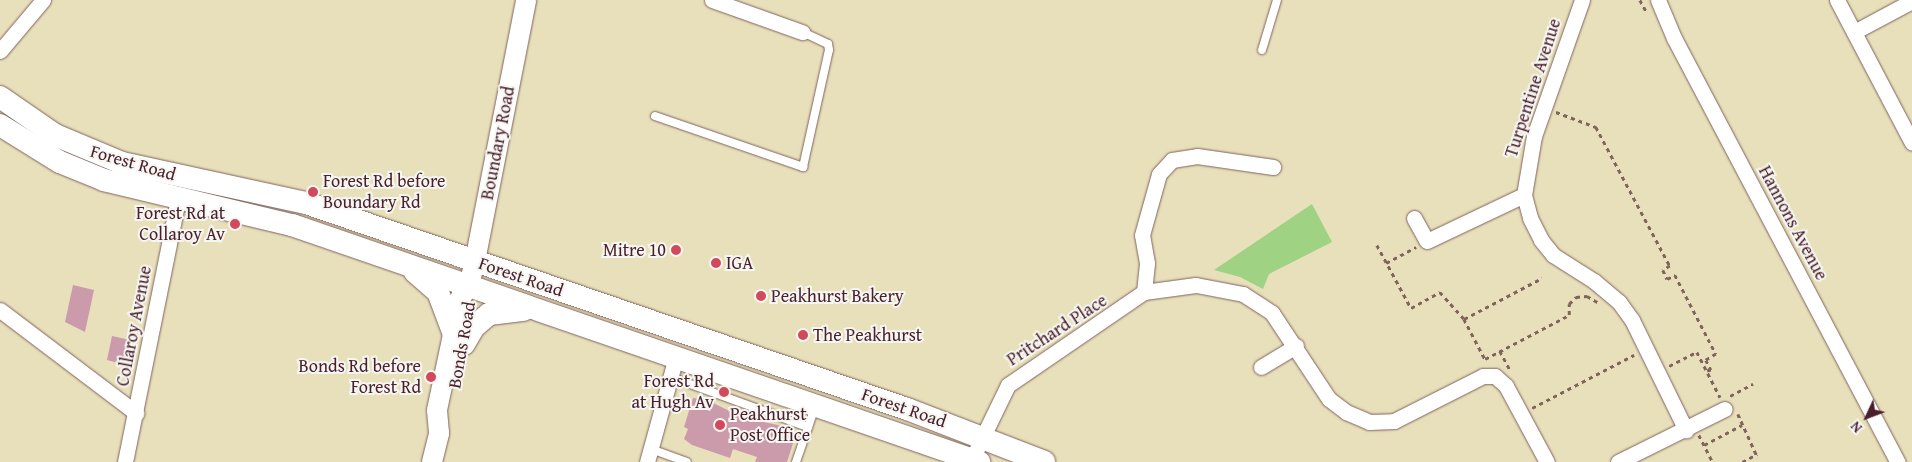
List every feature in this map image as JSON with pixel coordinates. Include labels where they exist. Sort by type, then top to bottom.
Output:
[{"type":"main road","name":"Boundary Road","points":[[469,286],[526,0]]},
{"type":"main road","name":"Forest Road","points":[[0,97],[55,135],[122,163],[283,197],[475,261],[982,437],[1044,462]]},
{"type":"main road","name":"Forest Road","points":[[0,125],[40,152],[83,172],[128,187],[270,218],[543,310],[674,367],[816,404],[976,461]]},
{"type":"main road","points":[[403,263],[438,292],[459,338],[495,311],[543,310]]},
{"type":"main road","name":"Bonds Road","points":[[432,462],[439,433],[437,410],[459,338],[461,298],[469,286]]},
{"type":"street","points":[[0,51],[43,0]]},
{"type":"street","points":[[712,0],[802,32]]},
{"type":"street","name":"Turpentine Avenue","points":[[1582,0],[1534,136],[1524,195],[1530,218],[1541,240],[1553,255],[1594,281],[1618,302],[1632,320],[1690,428]]},
{"type":"street","name":"Hannons Avenue","points":[[1658,0],[1674,38],[1898,462]]},
{"type":"street","points":[[1837,0],[1912,143]]},
{"type":"street","points":[[1854,32],[1912,1]]},
{"type":"street","points":[[1144,292],[1147,263],[1142,235],[1159,174],[1172,160],[1197,156],[1273,167]]},
{"type":"street","points":[[1414,218],[1427,241],[1524,195]]},
{"type":"street","name":"Collaroy Avenue","points":[[125,462],[178,198]]},
{"type":"street","name":"Pritchard Place","points":[[976,461],[982,437],[1008,385],[1144,292],[1182,285],[1229,290],[1272,313],[1296,346],[1314,379],[1336,406],[1369,422],[1394,421],[1483,376],[1496,376],[1506,386],[1547,462]]},
{"type":"street","points":[[0,310],[136,413]]},
{"type":"street","points":[[1261,367],[1296,346]]},
{"type":"street","points":[[649,456],[674,367]]},
{"type":"street","points":[[1618,462],[1690,428],[1730,403]]},
{"type":"lane","points":[[1262,50],[1277,0]]},
{"type":"lane","points":[[655,116],[803,167],[829,50],[828,44],[802,32]]},
{"type":"lane","points":[[674,367],[808,427]]},
{"type":"lane","points":[[796,462],[816,404]]},
{"type":"lane","points":[[649,456],[687,462]]},
{"type":"path","points":[[1555,112],[1596,127],[1670,266],[1663,270],[1665,275],[1668,279],[1675,275],[1716,354],[1706,360],[1711,370],[1707,371]]},
{"type":"path","points":[[1377,245],[1410,308],[1440,292],[1464,319],[1485,359],[1568,315],[1569,304],[1576,296],[1583,295],[1596,304],[1602,301],[1606,304]]},
{"type":"path","points":[[1386,263],[1420,245]]},
{"type":"path","points":[[1464,319],[1542,278]]},
{"type":"path","points":[[1531,409],[1636,353],[1632,346]]},
{"type":"path","points":[[1665,369],[1697,352],[1722,401],[1730,403],[1757,456],[1742,462]]},
{"type":"path","points":[[1730,403],[1753,384]]},
{"type":"path","points":[[1704,445],[1742,425]]},
{"type":"path","points":[[1690,428],[1704,445],[1713,462]]},
{"type":"green space","points":[[1312,204],[1332,242],[1269,274],[1263,289],[1240,277],[1214,270]]},
{"type":"building","points":[[73,285],[94,290],[85,332],[65,322]]},
{"type":"building","points":[[112,336],[130,340],[125,365],[107,360]]},
{"type":"building","points":[[693,398],[707,400],[744,418],[783,426],[796,434],[787,462],[755,462],[757,457],[733,449],[730,458],[692,445],[684,439],[688,429],[684,427]]},
{"type":"place","name":"Forest Rd before Boundary Rd","points":[[313,192]]},
{"type":"place","name":"Forest Rd at Collaroy Av","points":[[235,224]]},
{"type":"place","name":"Mitre 10","points":[[676,250]]},
{"type":"place","name":"IGA","points":[[716,263]]},
{"type":"place","name":"Peakhurst Bakery","points":[[761,296]]},
{"type":"place","name":"The Peakhurst","points":[[803,335]]},
{"type":"place","name":"Bonds Rd before Forest Rd","points":[[431,377]]},
{"type":"place","name":"Forest Rd at Hugh Av","points":[[724,392]]},
{"type":"place","name":"Peakhurst Post Office","points":[[720,425]]}]
